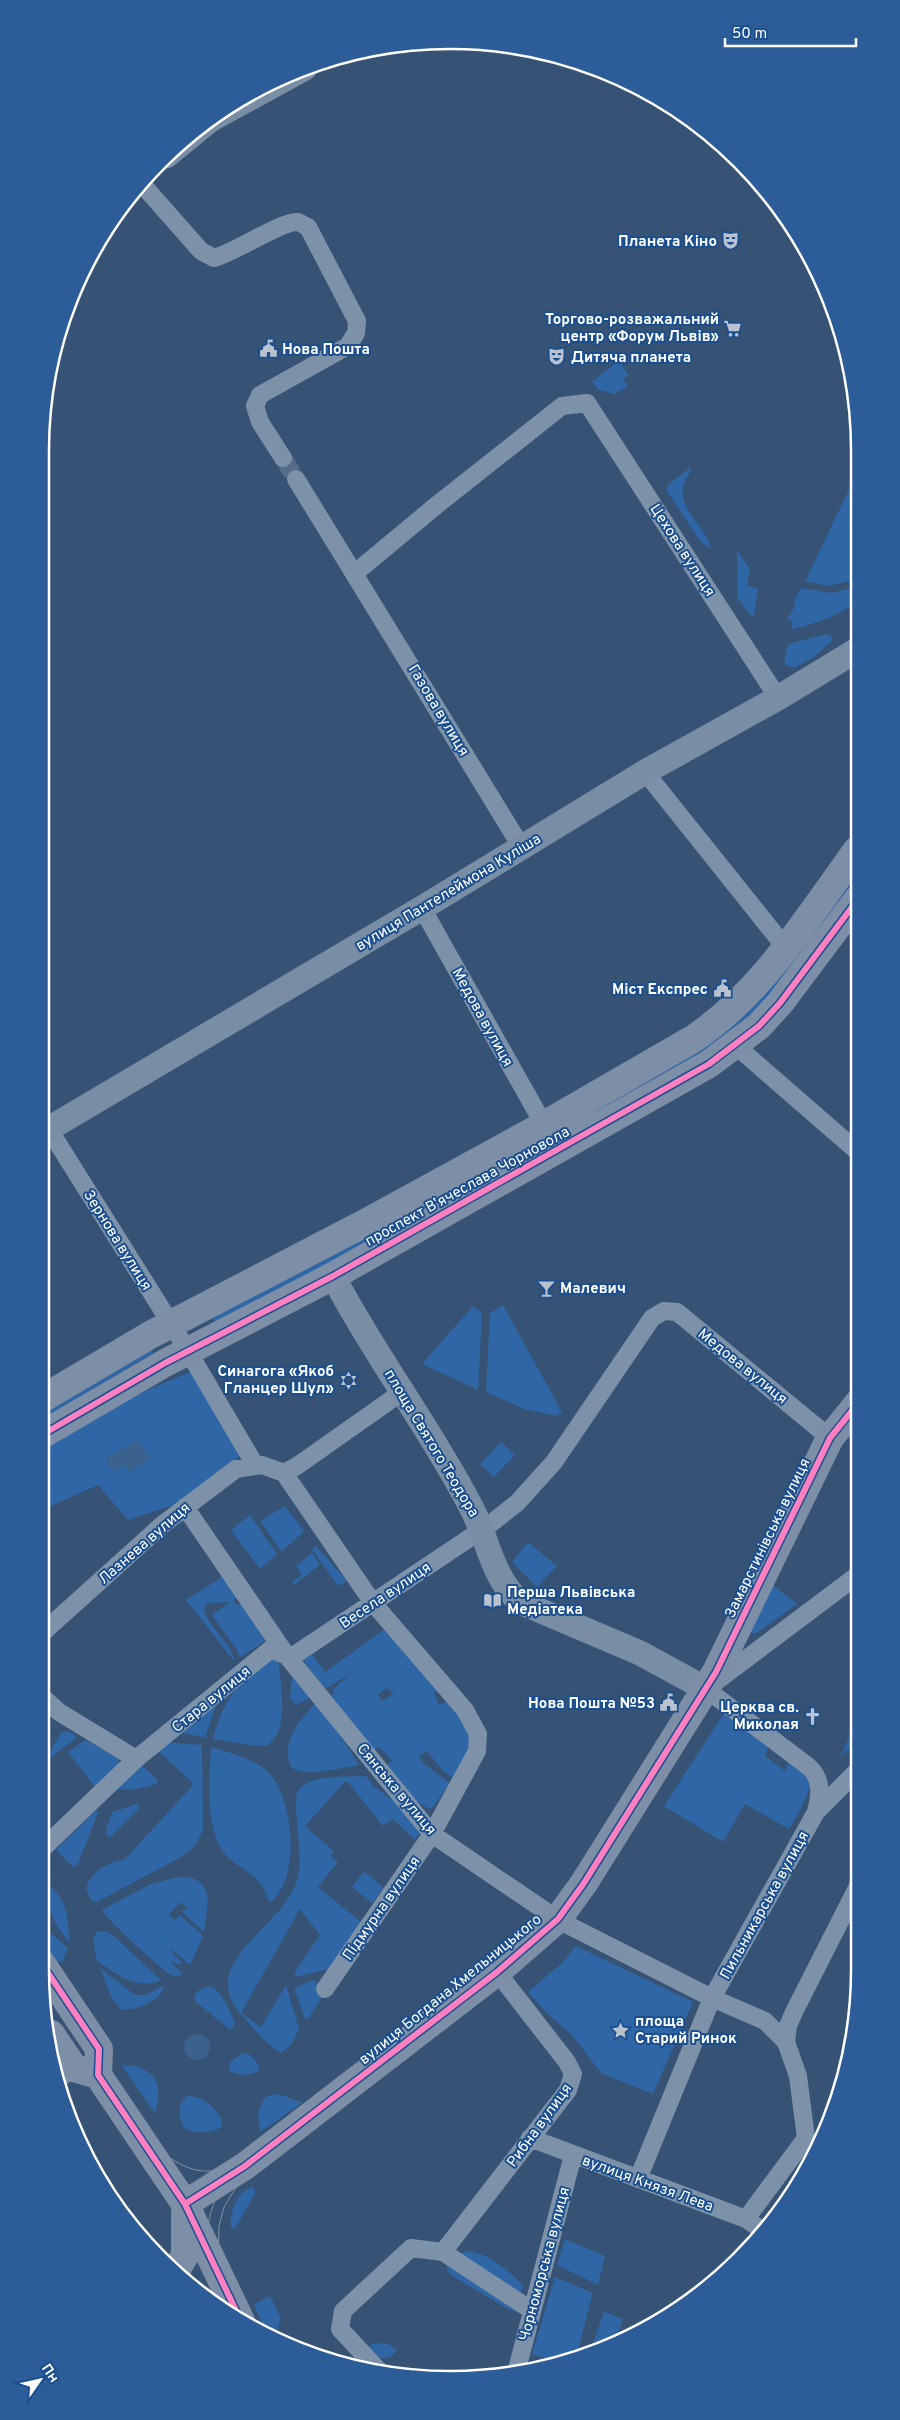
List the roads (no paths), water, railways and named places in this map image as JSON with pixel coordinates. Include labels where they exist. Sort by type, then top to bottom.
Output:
[{"type":"main road","name":"проспект Вʼячеслава Чорновола","points":[[49,1395],[171,1325],[367,1222],[544,1125],[715,1024],[755,986],[851,859]]},
{"type":"main road","name":"проспект Вʼячеслава Чорновола","points":[[49,1431],[188,1351],[333,1276],[684,1079],[735,1045],[759,1026],[780,1002],[851,908]]},
{"type":"main road","name":"Замарстинівська вулиця","points":[[706,1689],[830,1438],[851,1412]]},
{"type":"main road","name":"вулиця Богдана Хмельницького","points":[[185,2204],[244,2166],[497,1972],[558,1919],[584,1883],[706,1689]]},
{"type":"main road","points":[[49,1975],[99,2049],[77,2074]]},
{"type":"main road","points":[[55,2040],[77,2074],[185,2204],[235,2308]]},
{"type":"main road","points":[[179,2266],[185,2255],[185,2204]]},
{"type":"street","points":[[146,188],[201,251],[214,258],[226,255],[286,224],[297,222],[308,228],[357,321],[356,333],[348,346],[260,395],[254,406],[260,422],[282,458]]},
{"type":"street","name":"Цехова вулиця","points":[[355,573],[438,504],[562,406],[587,403],[778,698]]},
{"type":"street","name":"Газова вулиця","points":[[296,479],[522,848]]},
{"type":"street","name":"вулиця Пантелеймона Куліша","points":[[49,1123],[422,908],[645,772],[778,698],[851,654]]},
{"type":"street","points":[[645,772],[785,947]]},
{"type":"street","name":"Медова вулиця","points":[[422,908],[544,1125]]},
{"type":"street","points":[[735,1045],[851,1146]]},
{"type":"street","name":"Зернова вулиця","points":[[49,1135],[188,1351],[256,1465]]},
{"type":"street","name":"площа Святого Теодора","points":[[333,1276],[470,1504],[482,1530],[517,1504],[554,1462],[652,1318]]},
{"type":"street","name":"Медова вулиця","points":[[652,1318],[664,1311],[677,1312],[830,1438]]},
{"type":"street","points":[[256,1465],[262,1465],[284,1473],[297,1466],[402,1392]]},
{"type":"street","name":"Лазнева вулиця","points":[[49,1627],[162,1525],[185,1507],[236,1469],[256,1465]]},
{"type":"street","name":"Підмурна вулиця","points":[[284,1473],[373,1603],[465,1710],[478,1734],[477,1751],[432,1834],[325,1989]]},
{"type":"street","name":"Сянська вулиця","points":[[185,1507],[287,1656],[432,1834],[558,1919],[712,1998],[764,2020],[786,2042]]},
{"type":"street","points":[[482,1530],[500,1578],[508,1591],[520,1602],[640,1653],[706,1689]]},
{"type":"street","name":"Весела вулиця","points":[[287,1656],[296,1654],[482,1530]]},
{"type":"street","name":"вулиця Богдана Хмельницького","points":[[706,1689],[851,1580]]},
{"type":"street","points":[[734,1633],[738,1643],[750,1650],[762,1648]]},
{"type":"street","name":"Стара вулиця","points":[[49,1842],[136,1759],[271,1649],[287,1656]]},
{"type":"street","name":"Пильникарська вулиця","points":[[706,1689],[814,1772],[820,1792],[816,1812]]},
{"type":"street","points":[[49,1703],[59,1712],[136,1759]]},
{"type":"street","name":"Пильникарська вулиця","points":[[712,1998],[816,1812],[851,1777]]},
{"type":"street","points":[[812,2143],[798,2076],[786,2042],[788,2026],[851,1900]]},
{"type":"street","name":"Рибна вулиця","points":[[443,2252],[568,2090],[573,2074],[567,2062],[497,1972]]},
{"type":"street","points":[[638,2179],[712,1998]]},
{"type":"street","name":"вулиця Князя Лева","points":[[530,2138],[746,2219],[758,2227]]},
{"type":"street","points":[[746,2219],[811,2145]]},
{"type":"street","name":"Чорноморська вулиця","points":[[518,2366],[573,2155]]},
{"type":"street","points":[[373,2364],[340,2329],[342,2311],[411,2248],[443,2252],[531,2310]]},
{"type":"tunnel","points":[[283,458],[296,479]]},
{"type":"tram line","points":[[210,2270],[207,2229],[218,2194],[233,2170],[502,1963],[542,1929],[563,1907],[702,1692],[828,1436],[851,1409]]},
{"type":"tram line","points":[[50,1986],[183,2190],[206,2237]]},
{"type":"tram line","points":[[53,2027],[168,2201],[227,2304]]},
{"type":"tram line","points":[[218,2264],[219,2226],[224,2207],[247,2170],[425,2031]]},
{"type":"tram line","points":[[163,2153],[189,2168],[198,2170],[216,2170],[236,2163]]},
{"type":"tram line","points":[[155,2172],[170,2184],[187,2190],[204,2191],[223,2186]]},
{"type":"tram line","points":[[216,2260],[242,2313]]},
{"type":"place","name":"Планета Кіно","points":[[731,241]]},
{"type":"place","name":"Торгово-розважальний центр «Форум Львів»","points":[[733,328]]},
{"type":"place","name":"Нова Пошта","points":[[268,349]]},
{"type":"place","name":"Дитяча планета","points":[[557,357]]},
{"type":"place","name":"Міст Експрес","points":[[722,989]]},
{"type":"place","name":"Малевич","points":[[546,1288]]},
{"type":"place","name":"Синагога «Якоб Гланцер Шул»","points":[[348,1380]]},
{"type":"place","name":"Перша Львівська Медіатека","points":[[493,1601]]},
{"type":"place","name":"Нова Пошта №53","points":[[669,1703]]},
{"type":"place","name":"Церква св. Миколая","points":[[813,1716]]},
{"type":"place","name":"площа Старий Ринок","points":[[621,2030]]}]
